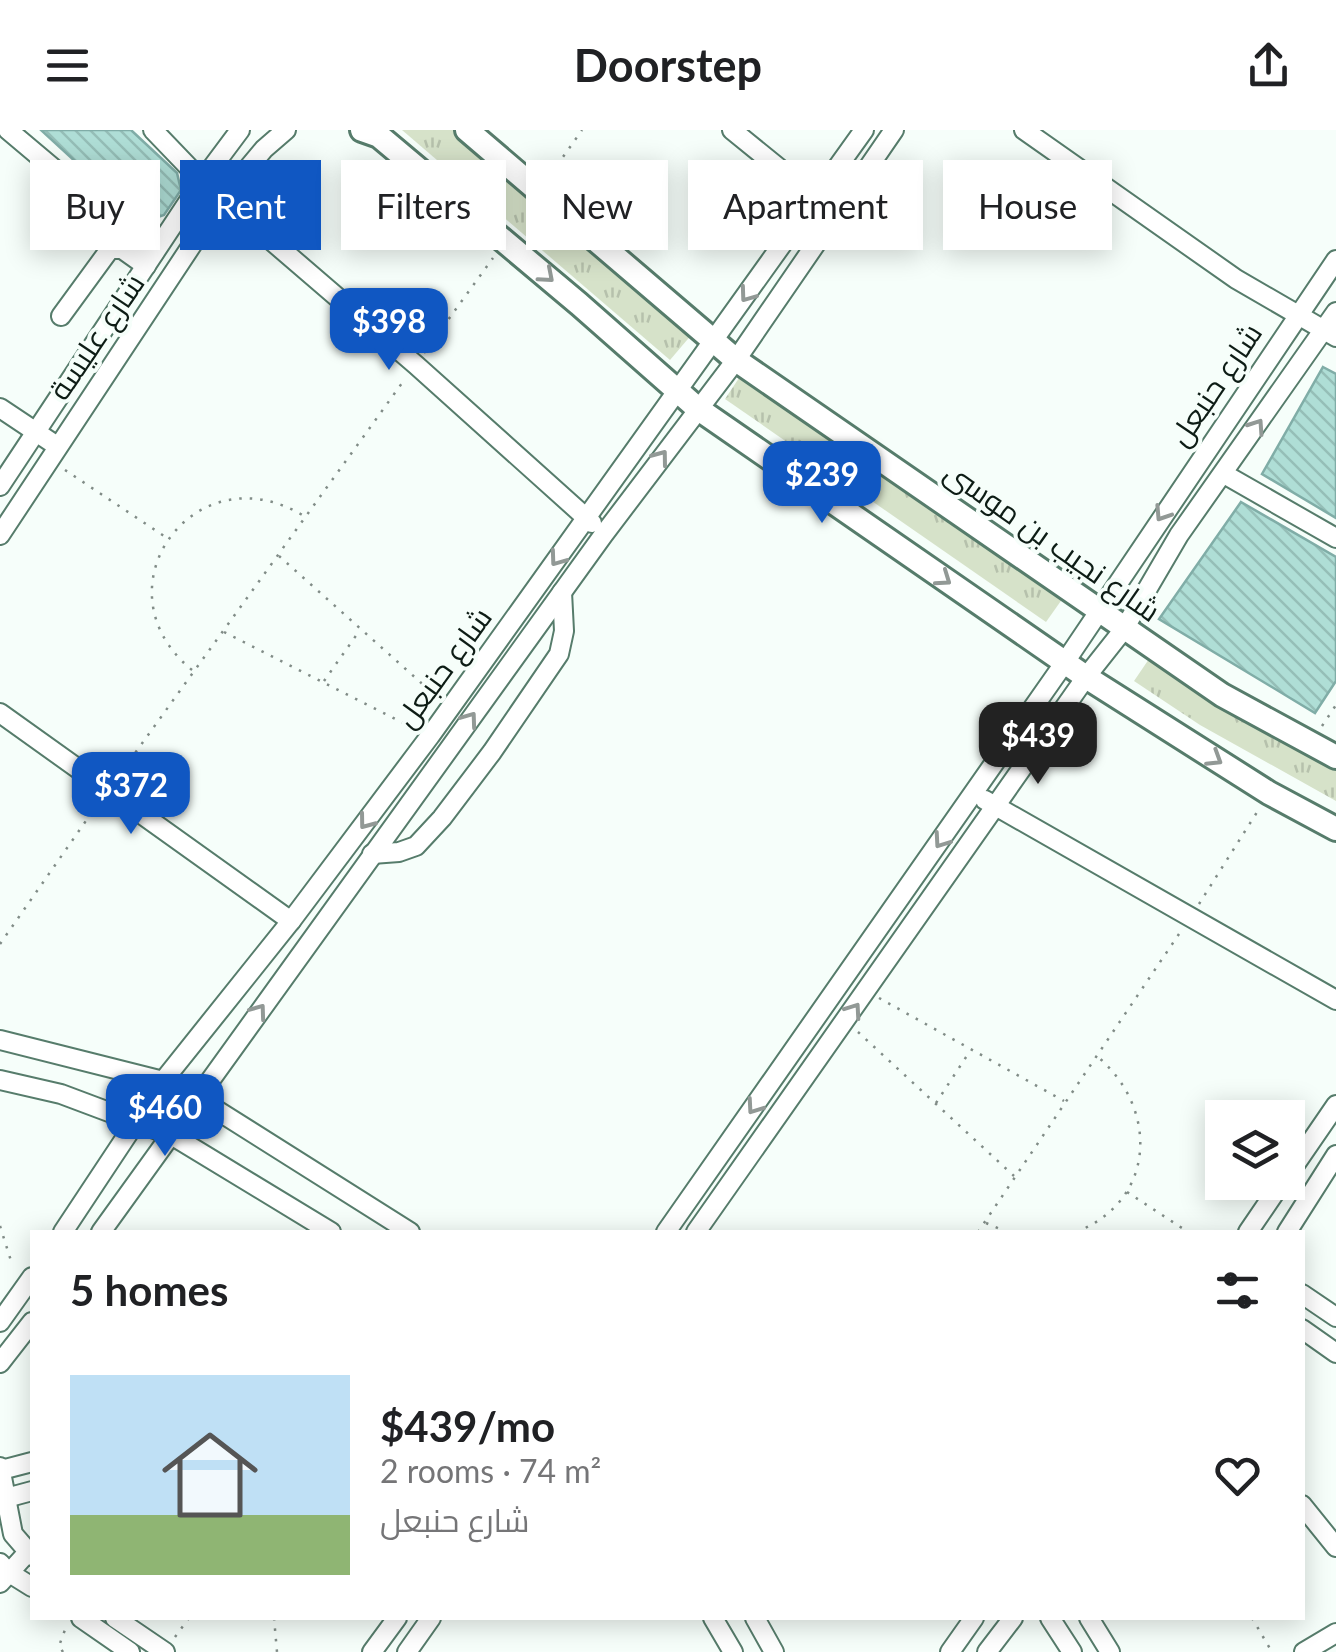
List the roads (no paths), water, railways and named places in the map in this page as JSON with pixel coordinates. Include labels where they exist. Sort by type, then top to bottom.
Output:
[{"type":"main road","points":[[362,130],[379,136],[506,240],[697,408],[1086,677],[1269,793],[1336,830]]},
{"type":"main road","name":"شارع نجيب بن موسى","points":[[467,130],[736,360],[1222,695],[1336,758]]},
{"type":"street","points":[[8,130],[150,260]]},
{"type":"street","points":[[153,130],[182,160]]},
{"type":"street","name":"شارع عليسة","points":[[218,160],[240,130]]},
{"type":"street","name":"شارع عليسة","points":[[255,160],[286,130]]},
{"type":"street","points":[[732,130],[770,160]]},
{"type":"street","name":"شارع حنبعل","points":[[843,160],[864,130]]},
{"type":"street","name":"شارع حنبعل","points":[[102,1230],[604,534],[736,360],[894,130]]},
{"type":"street","points":[[1024,130],[1236,279],[1330,333]]},
{"type":"street","name":"شارع عليسة","points":[[0,486],[8,457],[33,431],[180,214]]},
{"type":"street","points":[[61,316],[110,249],[122,249],[150,260]]},
{"type":"street","name":"شارع عليسة","points":[[0,535],[188,250]]},
{"type":"street","points":[[283,250],[604,534]]},
{"type":"street","name":"شارع حنبعل","points":[[63,1230],[164,1081],[430,736],[779,250]]},
{"type":"street","name":"شارع حنبعل","points":[[667,1230],[1065,662],[1336,260]]},
{"type":"street","name":"شارع حنبعل","points":[[704,1230],[995,806],[1124,629],[1180,536],[1330,333],[1336,312]]},
{"type":"street","points":[[0,408],[33,431],[52,452]]},
{"type":"street","points":[[8,457],[37,478]]},
{"type":"street","points":[[1224,474],[1336,538]]},
{"type":"street","points":[[372,854],[416,846],[492,752],[559,654],[564,631],[562,592]]},
{"type":"street","points":[[0,714],[291,921]]},
{"type":"street","points":[[974,793],[1336,1000]]},
{"type":"street","points":[[0,1040],[164,1081],[196,1097],[407,1230]]},
{"type":"street","points":[[0,1080],[60,1094],[138,1120],[172,1136],[328,1230]]},
{"type":"street","points":[[1305,1150],[1336,1105]]},
{"type":"street","points":[[1287,1230],[1336,1154]]},
{"type":"street","points":[[1249,1230],[1270,1200]]},
{"type":"street","points":[[682,1210],[704,1230]]},
{"type":"street","points":[[0,1322],[30,1280]]},
{"type":"street","points":[[1305,1296],[1336,1317]]},
{"type":"street","points":[[0,1363],[30,1325]]},
{"type":"street","points":[[1305,1331],[1336,1353]]},
{"type":"street","points":[[30,1462],[0,1468],[6,1498],[6,1540],[30,1554],[3,1573],[30,1586]]},
{"type":"street","points":[[6,1498],[30,1492]]},
{"type":"street","points":[[1305,1509],[1336,1547]]},
{"type":"street","points":[[84,1620],[130,1652]]},
{"type":"street","points":[[119,1620],[165,1652]]},
{"type":"street","points":[[377,1650],[396,1620]]},
{"type":"street","points":[[407,1652],[430,1620]]},
{"type":"street","points":[[714,1620],[733,1652]]},
{"type":"street","points":[[755,1620],[774,1652]]},
{"type":"street","points":[[950,1652],[973,1620]]},
{"type":"street","points":[[986,1652],[1011,1620]]},
{"type":"street","points":[[1051,1620],[1072,1652]]},
{"type":"street","points":[[1089,1620],[1110,1652]]},
{"type":"street","points":[[1304,1652],[1336,1633]]}]
